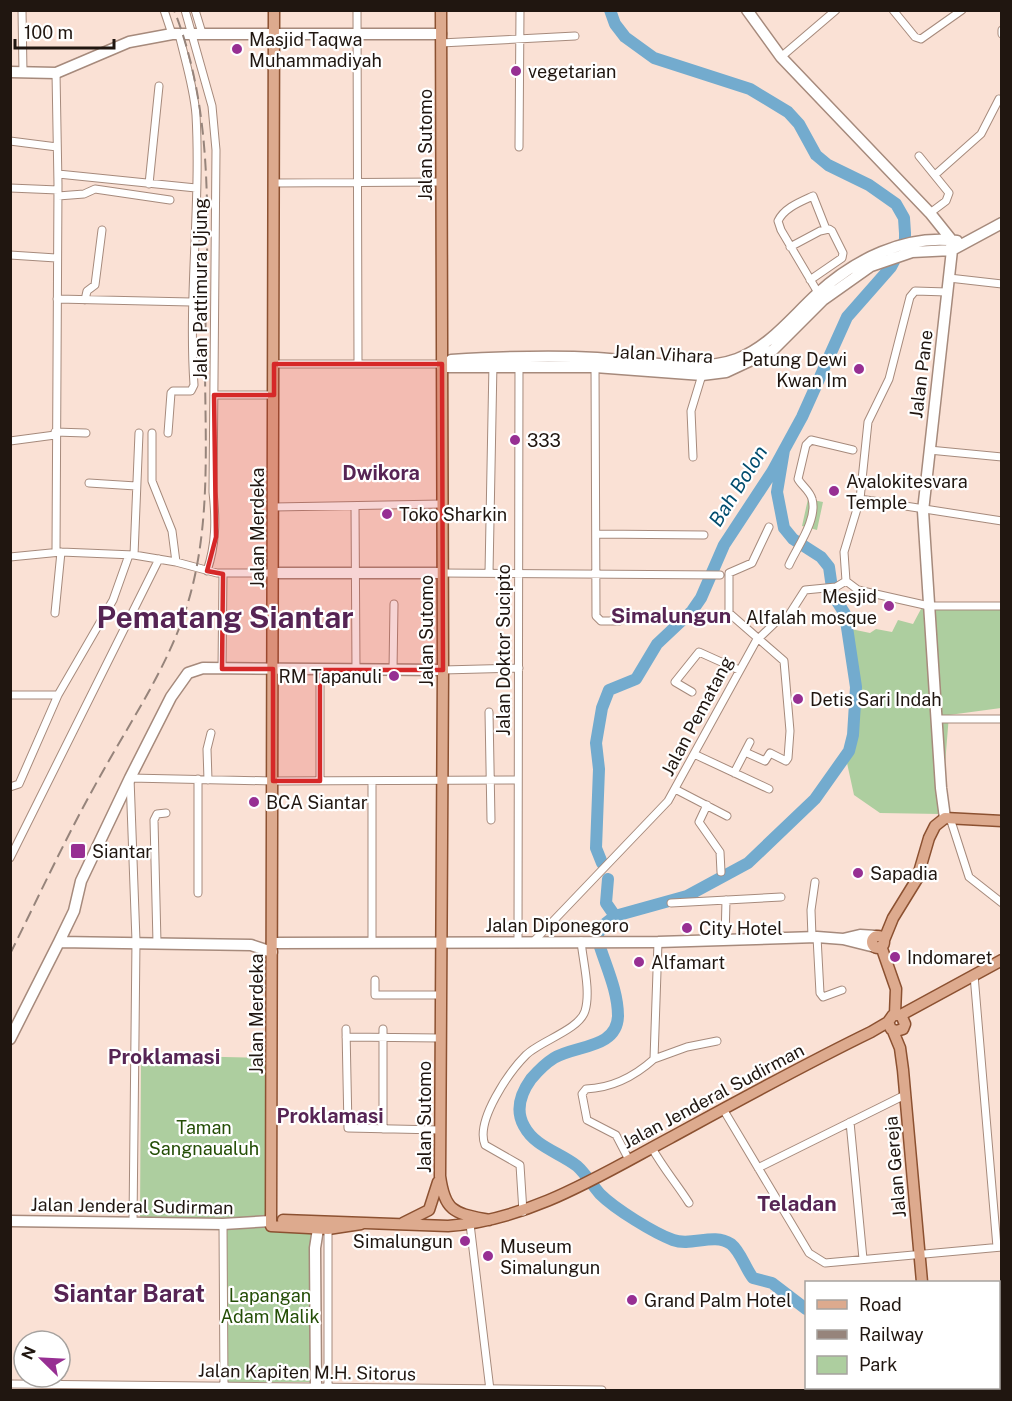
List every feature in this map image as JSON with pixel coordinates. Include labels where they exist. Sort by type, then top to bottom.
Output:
[{"type":"main road","name":"Jalan Merdeka","points":[[271,1223],[274,10]]},
{"type":"main road","name":"Jalan Sutomo","points":[[441,10],[443,670],[440,1176],[443,1196],[453,1210],[489,1220]]},
{"type":"main road","points":[[879,941],[885,924],[893,918],[917,879],[925,848],[935,826],[948,818],[1002,821]]},
{"type":"main road","name":"Jalan Gereja","points":[[879,941],[896,988],[895,1024],[905,1095],[922,1281]]},
{"type":"main road","name":"Jalan Jenderal Sudirman","points":[[271,1223],[396,1226],[470,1224],[523,1212],[602,1175],[871,1032],[895,1024],[1002,960]]},
{"type":"main road","points":[[396,1226],[429,1210],[440,1176]]},
{"type":"main road","name":"Jalan Jenderal Sudirman","points":[[271,1223],[318,1229],[361,1224]]},
{"type":"street","points":[[22,10],[23,73]]},
{"type":"street","points":[[164,10],[176,34],[196,114],[191,302],[194,387],[191,392],[173,391],[171,393],[168,433]]},
{"type":"street","name":"Jalan Pattimura Ujung","points":[[185,10],[198,33],[212,106],[216,150],[214,395],[216,537],[207,572]]},
{"type":"street","points":[[195,10],[198,33]]},
{"type":"street","points":[[357,10],[358,364]]},
{"type":"street","points":[[519,147],[520,10]]},
{"type":"street","points":[[747,10],[781,57],[930,213],[954,244],[1002,223]]},
{"type":"street","points":[[781,57],[836,10]]},
{"type":"street","points":[[892,10],[915,37],[921,39],[958,11]]},
{"type":"street","points":[[10,72],[56,73],[129,42],[176,34],[356,34],[441,38],[575,36]]},
{"type":"street","points":[[55,613],[59,552],[56,434],[58,174],[56,73]]},
{"type":"street","points":[[148,184],[159,86]]},
{"type":"street","points":[[936,174],[985,129],[999,99]]},
{"type":"street","points":[[10,141],[57,147]]},
{"type":"street","points":[[919,156],[936,174],[949,193],[946,201],[930,213]]},
{"type":"street","points":[[58,174],[195,188]]},
{"type":"street","points":[[274,183],[441,182]]},
{"type":"street","points":[[10,188],[84,195],[95,189],[170,200]]},
{"type":"street","points":[[820,297],[790,247],[778,221],[781,214],[813,196],[816,198],[826,229]]},
{"type":"street","points":[[790,247],[826,229],[832,231],[843,253],[842,258],[810,280]]},
{"type":"street","points":[[85,300],[87,291],[95,285],[102,230]]},
{"type":"street","name":"Jalan Vihara","points":[[442,364],[494,361],[595,362],[708,372],[770,346],[848,269],[912,247],[954,244]]},
{"type":"street","name":"Jalan Pane","points":[[948,818],[936,719],[923,510],[954,244]]},
{"type":"street","points":[[10,255],[56,258]]},
{"type":"street","points":[[949,278],[1002,284]]},
{"type":"street","points":[[947,292],[915,291],[910,297],[887,386],[868,422],[860,499],[844,552],[846,581],[858,590],[929,606],[1002,606]]},
{"type":"street","points":[[57,299],[191,302]]},
{"type":"street","points":[[489,573],[494,361]]},
{"type":"street","name":"Jalan Doktor Sucipto","points":[[518,942],[519,362]]},
{"type":"street","points":[[595,362],[597,619],[619,621]]},
{"type":"street","points":[[274,364],[442,364]]},
{"type":"street","points":[[693,457],[691,411],[708,372]]},
{"type":"street","points":[[214,395],[274,395]]},
{"type":"street","points":[[10,441],[56,434],[86,433]]},
{"type":"street","points":[[10,787],[19,784],[58,695],[102,622],[132,555],[139,433]]},
{"type":"street","points":[[152,433],[152,481],[172,531],[176,562]]},
{"type":"street","points":[[789,565],[808,525],[812,498],[798,475],[809,441],[853,450]]},
{"type":"street","points":[[929,450],[1002,457]]},
{"type":"street","points":[[89,483],[136,486]]},
{"type":"street","points":[[860,499],[1002,521]]},
{"type":"street","points":[[274,507],[442,504]]},
{"type":"street","points":[[355,506],[356,670]]},
{"type":"street","points":[[745,752],[765,761],[771,753],[786,761],[789,758],[790,730],[784,661],[757,640],[729,613],[729,573],[752,563],[769,527]]},
{"type":"street","points":[[596,534],[704,535]]},
{"type":"street","points":[[10,557],[59,552],[132,555],[176,562],[207,572],[223,573],[357,575],[695,573],[705,577],[720,575]]},
{"type":"street","points":[[10,858],[159,559]]},
{"type":"street","points":[[222,669],[223,573]]},
{"type":"street","name":"Jalan Pematang","points":[[534,941],[668,801],[757,640],[780,618],[789,615],[805,590],[836,587],[846,581]]},
{"type":"street","points":[[393,670],[394,604]]},
{"type":"street","points":[[692,693],[675,682],[699,652],[739,670]]},
{"type":"street","points":[[10,1039],[74,911],[81,881],[130,778],[171,697],[188,672],[203,668],[443,670],[519,668]]},
{"type":"street","points":[[320,670],[321,781]]},
{"type":"street","points":[[10,695],[58,695]]},
{"type":"street","points":[[489,712],[491,820]]},
{"type":"street","points":[[936,719],[1002,719]]},
{"type":"street","points":[[208,780],[207,749],[211,734]]},
{"type":"street","points":[[734,773],[750,742]]},
{"type":"street","points":[[694,754],[769,789]]},
{"type":"street","points":[[130,778],[273,781],[518,780]]},
{"type":"street","points":[[130,778],[136,941],[133,1222]]},
{"type":"street","points":[[198,779],[198,893]]},
{"type":"street","points":[[372,781],[372,942]]},
{"type":"street","points":[[675,789],[727,816]]},
{"type":"street","points":[[707,805],[699,822],[720,852],[721,872]]},
{"type":"street","points":[[157,943],[154,820],[157,814],[166,813]]},
{"type":"street","points":[[948,818],[969,877],[1002,903]]},
{"type":"street","points":[[815,882],[811,910],[820,993],[823,997],[842,990]]},
{"type":"street","points":[[671,903],[781,897]]},
{"type":"street","points":[[725,940],[726,900]]},
{"type":"street","name":"Jalan Diponegoro","points":[[59,942],[136,941],[251,945],[372,942],[658,942],[814,937],[879,941]]},
{"type":"street","points":[[523,1212],[520,1165],[485,1145],[483,1139],[485,1120],[498,1093],[526,1054],[569,1028],[584,1013],[587,998],[583,941]]},
{"type":"street","points":[[654,1059],[658,942]]},
{"type":"street","points":[[723,1109],[814,1258],[825,1263],[999,1247],[974,975]]},
{"type":"street","points":[[375,980],[375,995],[440,995]]},
{"type":"street","points":[[383,1029],[383,1129]]},
{"type":"street","points":[[440,1038],[383,1038],[346,1033],[348,1128],[440,1130]]},
{"type":"street","points":[[629,1160],[616,1135],[587,1120],[582,1094],[586,1089],[609,1086],[623,1080],[654,1059],[687,1047],[717,1041]]},
{"type":"street","points":[[758,1168],[905,1095]]},
{"type":"street","points":[[850,1122],[863,1259]]},
{"type":"street","points":[[652,1148],[668,1176],[679,1186],[688,1203]]},
{"type":"street","name":"Jalan Jenderal Sudirman","points":[[10,1221],[271,1223]]},
{"type":"street","points":[[223,1224],[224,1388]]},
{"type":"street","points":[[470,1224],[490,1390]]},
{"type":"street","points":[[316,1389],[315,1248],[318,1229]]},
{"type":"street","points":[[318,1229],[328,1387]]},
{"type":"street","name":"Jalan Kapiten M.H. Sitorus","points":[[72,1386],[602,1390]]},
{"type":"highlighted area","points":[[274,364],[442,364],[443,670],[320,670],[320,781],[273,781],[273,669],[222,669],[223,574],[207,571],[216,537],[214,395],[274,395]]},
{"type":"green space","points":[[808,499],[823,502],[817,530],[802,526]]},
{"type":"green space","points":[[921,609],[1001,609],[1001,708],[949,715],[941,814],[880,813],[854,795],[847,763],[857,733],[859,691],[851,629],[870,633],[876,629],[892,632],[898,620],[913,624]]},
{"type":"green space","name":"Taman Sangnaualuh","points":[[141,1055],[266,1058],[268,1217],[140,1219]]},
{"type":"green space","name":"Lapangan Adam Malik","points":[[227,1228],[314,1228],[312,1382],[226,1382]]},
{"type":"waterway","points":[[602,863],[596,848],[599,769],[596,743],[602,708],[609,690],[636,679],[657,644],[692,611],[701,598],[724,545],[772,472],[802,417],[847,317],[891,267],[905,240],[904,218],[896,204],[869,185],[828,165],[816,155],[799,124],[788,112],[750,89],[654,58],[625,37],[615,24],[610,10]]},
{"type":"waterway","name":"Bah Bolon","points":[[784,450],[777,492],[784,528],[793,539],[821,557],[829,567],[833,595],[845,614],[856,687],[853,735],[849,751],[815,799],[748,863],[687,896],[615,916],[601,927],[597,937],[616,996],[618,1016],[616,1027],[611,1035],[603,1040],[563,1054],[545,1065],[527,1084],[522,1096],[520,1114],[524,1126],[534,1139],[577,1166],[600,1194],[625,1213],[673,1240],[688,1242],[717,1239],[731,1244],[738,1251],[753,1278],[772,1283],[805,1308]]},
{"type":"waterway","name":"Bah Bolon","points":[[608,879],[606,903],[615,916],[610,920]]},
{"type":"railway","points":[[10,954],[86,801],[145,698],[177,634],[194,581],[200,550],[206,455],[206,183],[198,95],[188,52],[174,10]]},
{"type":"place","name":"Masjid Taqwa Muhammadiyah","points":[[237,49]]},
{"type":"place","name":"vegetarian","points":[[516,71]]},
{"type":"place","name":"Patung Dewi Kwan Im","points":[[859,369]]},
{"type":"place","name":"333","points":[[515,440]]},
{"type":"place","name":"Avalokitesvara Temple","points":[[834,491]]},
{"type":"place","name":"Toko Sharkin","points":[[387,514]]},
{"type":"place","name":"Mesjid Alfalah mosque","points":[[889,606]]},
{"type":"place","name":"RM Tapanuli","points":[[394,676]]},
{"type":"place","name":"Detis Sari Indah","points":[[798,699]]},
{"type":"place","name":"BCA Siantar","points":[[254,802]]},
{"type":"place","name":"Siantar","points":[[78,851]]},
{"type":"place","name":"Sapadia","points":[[858,873]]},
{"type":"place","name":"City Hotel","points":[[687,928]]},
{"type":"place","name":"Indomaret","points":[[895,957]]},
{"type":"place","name":"Alfamart","points":[[639,962]]},
{"type":"place","name":"Simalungun","points":[[465,1241]]},
{"type":"place","name":"Museum Simalungun","points":[[488,1256]]},
{"type":"place","name":"Grand Palm Hotel","points":[[632,1300]]},
{"type":"district","name":"Dwikora","points":[[381,473]]},
{"type":"district","name":"Simalungun","points":[[671,615]]},
{"type":"district","name":"Pematang Siantar","points":[[225,617]]},
{"type":"district","name":"Proklamasi","points":[[164,1056]]},
{"type":"district","name":"Proklamasi","points":[[330,1116]]},
{"type":"district","name":"Teladan","points":[[797,1203]]},
{"type":"district","name":"Siantar Barat","points":[[129,1293]]}]
